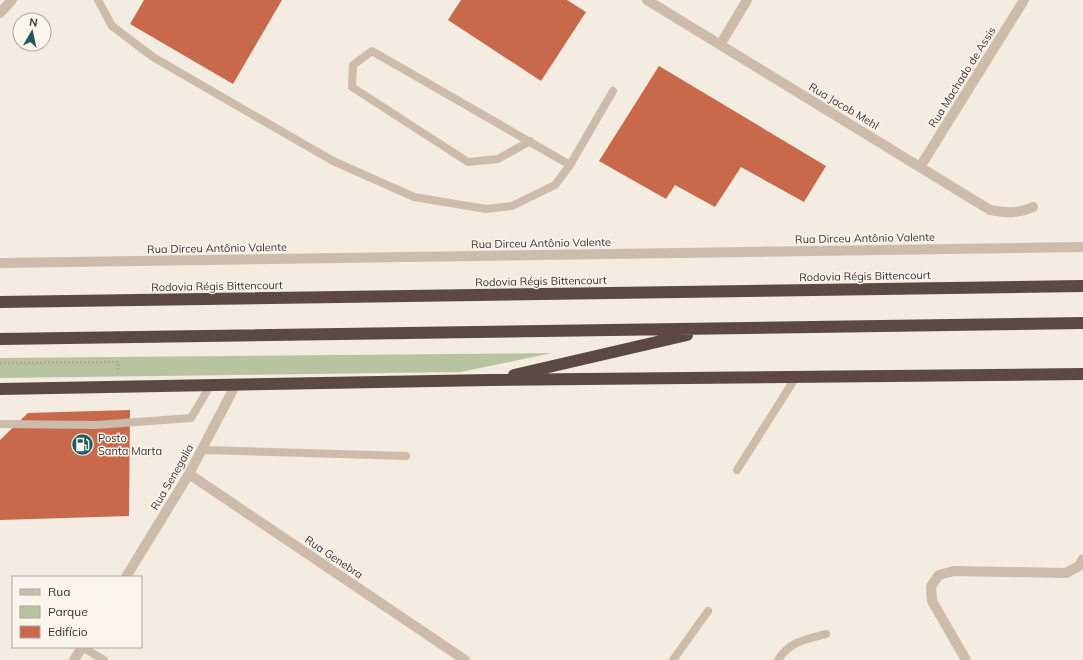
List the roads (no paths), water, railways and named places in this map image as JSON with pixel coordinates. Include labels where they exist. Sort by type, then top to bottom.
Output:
[{"type":"highway","name":"Rodovia Régis Bittencourt","points":[[0,302],[1083,286]]},
{"type":"highway","points":[[0,339],[1083,323]]},
{"type":"highway","points":[[490,380],[711,329]]},
{"type":"highway","points":[[0,389],[235,386],[490,380],[1083,374]]},
{"type":"street","points":[[0,13],[12,0]]},
{"type":"street","name":"Rua Jacob Mehl","points":[[647,0],[990,210],[1008,214],[1020,213],[1033,208]]},
{"type":"street","points":[[720,45],[747,0]]},
{"type":"street","name":"Rua Machado de Assis","points":[[920,167],[1024,0]]},
{"type":"street","name":"Rua Dirceu Antônio Valente","points":[[0,263],[1083,247]]},
{"type":"street","name":"Rua Senegalia","points":[[127,576],[189,474],[235,386]]},
{"type":"street","name":"Rua Genebra","points":[[189,474],[465,660]]},
{"type":"street","points":[[966,660],[932,601],[930,586],[939,575],[954,571],[1066,573],[1079,566],[1083,559]]},
{"type":"street","points":[[74,660],[81,648]]},
{"type":"lane","points":[[98,0],[112,26],[153,57],[333,161],[414,197],[486,209],[512,206],[555,185],[570,165],[613,91]]},
{"type":"lane","points":[[530,141],[498,158],[468,162],[352,87],[353,65],[372,51],[530,141],[570,165]]},
{"type":"lane","points":[[737,470],[796,377]]},
{"type":"lane","points":[[0,424],[96,425],[191,418],[210,386]]},
{"type":"lane","points":[[202,450],[406,456]]},
{"type":"lane","points":[[673,660],[708,611]]},
{"type":"lane","points":[[778,660],[783,651],[791,645],[826,634]]},
{"type":"lane","points":[[84,648],[104,660]]},
{"type":"place","name":"Posto Santa Marta","points":[[83,444]]}]
